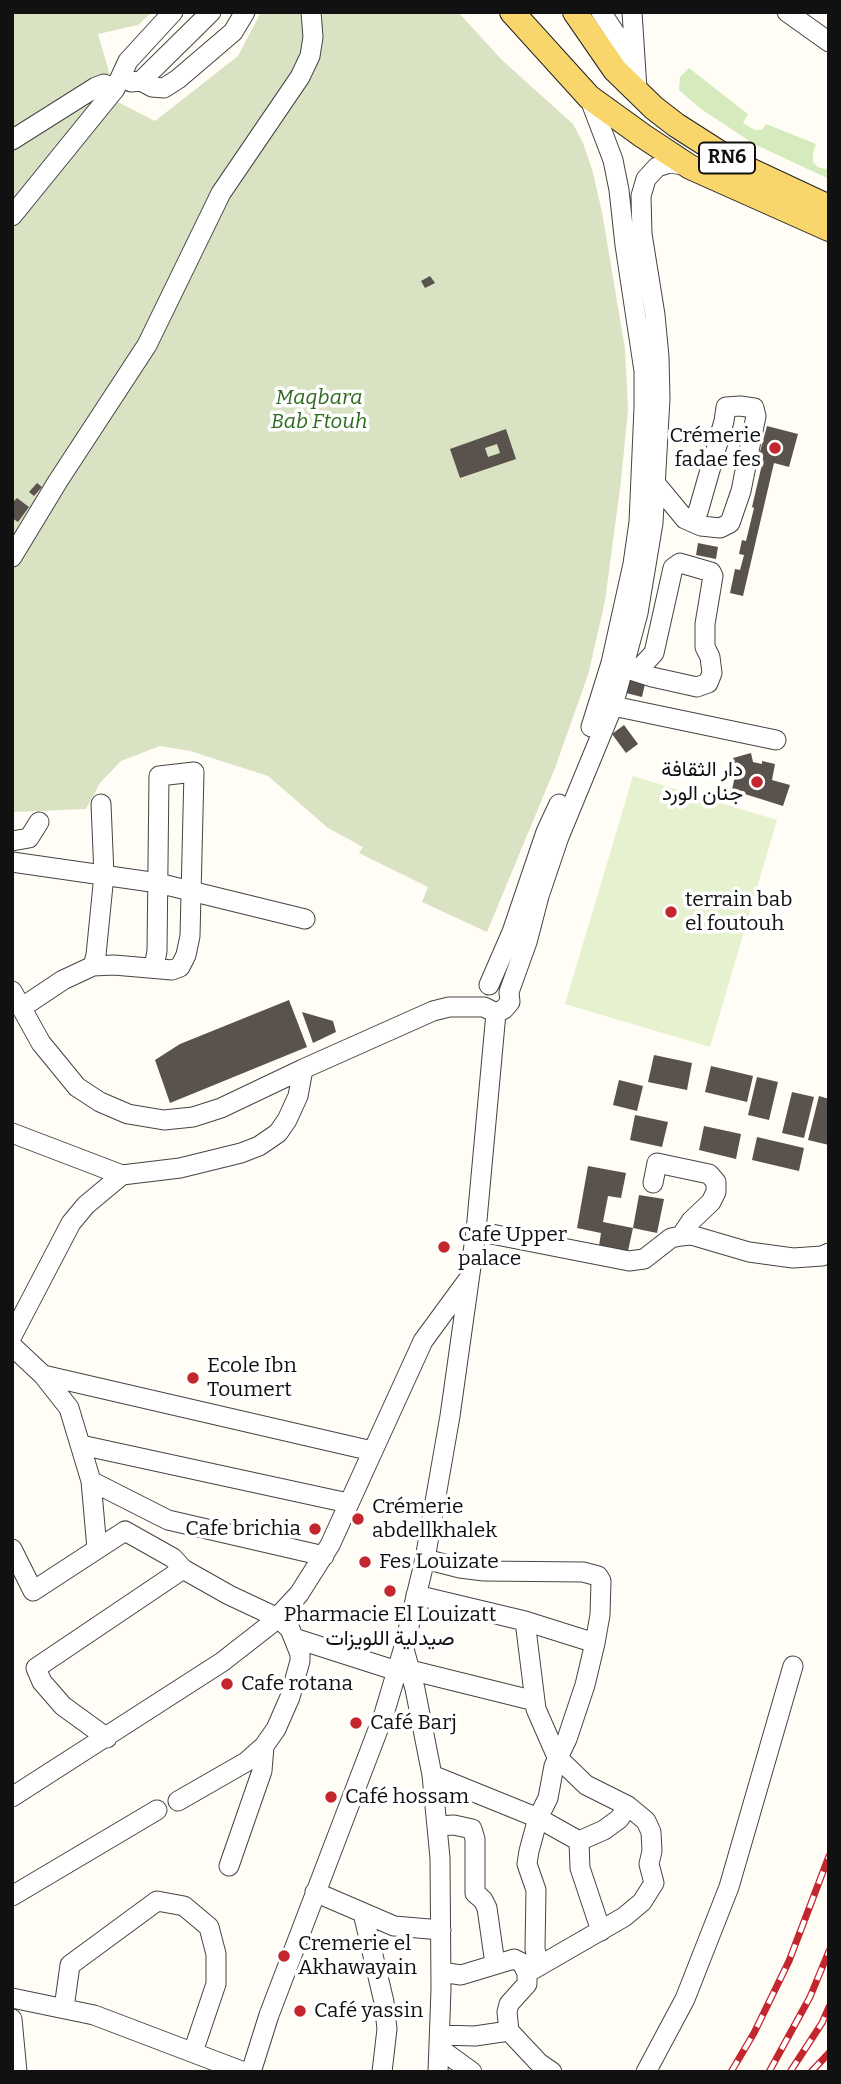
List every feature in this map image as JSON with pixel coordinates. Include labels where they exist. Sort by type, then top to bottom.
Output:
[{"type":"main road","name":"RN6","points":[[512,12],[589,97],[690,167],[829,229]]},
{"type":"main road","name":"RN6","points":[[575,12],[615,70],[676,125],[737,164],[829,206]]},
{"type":"street","points":[[12,216],[117,85],[128,61],[173,12]]},
{"type":"street","points":[[12,140],[104,84],[141,81],[211,12]]},
{"type":"street","points":[[141,81],[152,87],[164,88],[178,79],[233,32],[245,12]]},
{"type":"street","points":[[12,557],[147,345],[221,193],[300,77],[310,56],[313,37],[311,12]]},
{"type":"street","points":[[601,12],[635,63]]},
{"type":"street","points":[[615,12],[634,43]]},
{"type":"street","points":[[632,12],[638,89]]},
{"type":"street","points":[[787,12],[829,42]]},
{"type":"street","points":[[589,97],[613,160],[644,371],[646,523]]},
{"type":"street","points":[[154,967],[157,951],[159,776],[194,772],[190,936],[180,967],[172,970],[93,966],[17,999],[52,1059],[77,1087],[112,1108],[148,1118],[182,1119],[203,1114],[433,1011],[488,998],[501,984],[509,992],[559,837],[613,706],[624,667],[624,611],[656,484],[659,357],[642,234],[641,195],[646,179],[657,167],[670,163],[690,167]]},
{"type":"street","points":[[656,484],[685,519],[701,526],[720,528],[730,523],[741,491],[756,416],[754,408],[726,407],[698,512],[690,521]]},
{"type":"street","points":[[438,2072],[441,1930],[437,1826],[432,1775],[403,1670],[404,1647],[425,1559],[450,1416],[477,1231],[488,998],[547,832],[580,758],[598,709],[624,667],[654,653],[673,568],[680,563],[711,572],[713,576],[705,624],[705,647],[710,657],[712,673],[708,683],[697,687],[652,677],[624,667]]},
{"type":"street","points":[[613,706],[776,740]]},
{"type":"street","points":[[93,966],[104,875],[101,804]]},
{"type":"street","points":[[12,841],[30,838],[39,822]]},
{"type":"street","points":[[12,862],[158,883],[305,919]]},
{"type":"street","points":[[12,1133],[122,1175],[180,1168],[241,1153],[259,1146],[278,1133],[298,1096],[303,1069]]},
{"type":"street","points":[[653,1183],[657,1163],[709,1174],[716,1182],[716,1192],[711,1202],[691,1221],[681,1236]]},
{"type":"street","points":[[12,1336],[71,1223],[86,1205],[122,1175]]},
{"type":"street","points":[[477,1231],[629,1261],[644,1259],[671,1238],[681,1236],[691,1236],[749,1252],[793,1258],[829,1253]]},
{"type":"street","points":[[12,1797],[222,1662],[278,1618],[304,1587],[324,1556],[423,1341],[469,1279]]},
{"type":"street","points":[[12,1346],[43,1375],[69,1408],[91,1481],[97,1549]]},
{"type":"street","points":[[43,1375],[372,1451]]},
{"type":"street","points":[[80,1445],[348,1503]]},
{"type":"street","points":[[91,1481],[155,1515],[178,1523],[324,1556]]},
{"type":"street","points":[[12,1549],[33,1591],[125,1531],[135,1504]]},
{"type":"street","points":[[125,1531],[173,1558],[183,1569],[278,1618],[290,1629],[300,1654],[297,1675],[276,1728],[264,1746],[246,1762],[178,1801]]},
{"type":"street","points":[[425,1559],[470,1569],[524,1573],[583,1572],[598,1576],[601,1581],[600,1615],[585,1685],[567,1739],[557,1757],[548,1798],[538,1818],[527,1864],[536,1890],[533,1969],[527,1984],[509,2004],[507,2012],[509,2031],[551,2072]]},
{"type":"street","points":[[107,1738],[63,1706],[42,1682],[36,1668],[183,1569]]},
{"type":"street","points":[[416,1595],[525,1621],[595,1643]]},
{"type":"street","points":[[525,1621],[536,1709],[557,1757],[586,1785],[628,1806],[646,1821],[651,1832],[652,1851],[649,1864],[654,1883],[642,1902],[601,1931],[533,1969]]},
{"type":"street","points":[[294,1638],[403,1670],[535,1701]]},
{"type":"street","points":[[646,2072],[684,1999],[729,1886],[793,1666]]},
{"type":"street","points":[[251,2072],[269,2015],[315,1892],[403,1670]]},
{"type":"street","points":[[229,1866],[262,1771],[264,1746]]},
{"type":"street","points":[[432,1775],[538,1818],[579,1842]]},
{"type":"street","points":[[579,1842],[619,1819],[628,1806]]},
{"type":"street","points":[[12,1896],[157,1810]]},
{"type":"street","points":[[437,1826],[454,1825],[472,1829],[475,1839],[475,1893],[487,1908],[495,1964]]},
{"type":"street","points":[[579,1842],[580,1868],[601,1931]]},
{"type":"street","points":[[315,1892],[394,1926],[441,1930]]},
{"type":"street","points":[[64,2008],[70,1965],[157,1901],[184,1906],[209,1927],[216,1954],[216,1984],[193,2052]]},
{"type":"street","points":[[363,1913],[384,2002],[387,2029],[382,2072]]},
{"type":"street","points":[[441,1972],[461,1975],[518,1959],[533,1969]]},
{"type":"street","points":[[12,1998],[94,2015],[244,2072]]},
{"type":"street","points":[[12,2020],[17,2072]]},
{"type":"street","points":[[439,2042],[509,2031]]},
{"type":"street","points":[[439,2042],[472,2072]]},
{"type":"green space","name":"Maqbara Bab Ftouh","points":[[12,12],[152,12],[138,25],[98,34],[110,75],[101,90],[114,100],[155,121],[238,56],[261,12],[458,12],[502,60],[573,124],[583,143],[602,212],[625,349],[628,410],[621,481],[605,601],[588,675],[555,768],[487,932],[422,902],[428,887],[359,853],[363,847],[328,828],[268,776],[190,751],[160,746],[121,761],[100,783],[86,809],[12,812]]},
{"type":"green space","points":[[689,68],[748,114],[743,123],[755,130],[762,130],[766,124],[816,144],[813,162],[818,167],[829,167],[829,179],[754,144],[701,109],[679,90],[680,77]]},
{"type":"green space","name":"terrain bab el foutouh","points":[[633,776],[777,820],[710,1047],[565,1004]]},
{"type":"building","points":[[430,276],[435,283],[425,288],[421,281]]},
{"type":"building","points":[[767,426],[798,434],[789,467],[774,463],[743,596],[730,593],[735,569],[740,570],[744,555],[739,554],[742,540],[746,541],[754,508],[752,507],[763,460],[758,459]]},
{"type":"building","points":[[506,429],[516,459],[460,478],[450,449]],"holes":[[[497,444],[500,453],[488,457],[485,448]]]},
{"type":"building","points":[[37,483],[42,487],[34,496],[29,492]]},
{"type":"building","points":[[17,498],[29,507],[18,522],[12,518],[12,503]]},
{"type":"building","points":[[698,543],[718,547],[716,559],[696,555]]},
{"type":"building","points":[[629,680],[645,684],[642,697],[626,693]]},
{"type":"building","points":[[624,725],[638,744],[626,753],[612,734]]},
{"type":"building","name":"دار الثقافة جنان الورد","points":[[751,753],[753,762],[775,764],[772,780],[790,785],[783,806],[732,790],[736,771],[733,758]]},
{"type":"building","points":[[289,1000],[307,1047],[170,1103],[155,1060],[180,1044]]},
{"type":"building","points":[[302,1012],[333,1021],[336,1032],[313,1043]]},
{"type":"building","points":[[654,1055],[692,1063],[687,1090],[648,1082]]},
{"type":"building","points":[[711,1066],[753,1076],[747,1102],[705,1092]]},
{"type":"building","points":[[757,1077],[778,1082],[769,1120],[748,1115]]},
{"type":"building","points":[[619,1080],[643,1086],[637,1111],[613,1105]]},
{"type":"building","points":[[792,1092],[814,1097],[804,1138],[782,1133]]},
{"type":"building","points":[[819,1096],[829,1099],[829,1145],[808,1140]]},
{"type":"building","points":[[635,1115],[668,1122],[662,1147],[630,1140]]},
{"type":"building","points":[[704,1126],[741,1134],[736,1159],[699,1150]]},
{"type":"building","points":[[757,1137],[804,1148],[799,1171],[752,1160]]},
{"type":"building","points":[[588,1166],[626,1173],[621,1198],[608,1196],[603,1222],[633,1228],[628,1251],[599,1246],[601,1233],[577,1228]]},
{"type":"building","points":[[639,1195],[664,1199],[657,1233],[633,1228]]},
{"type":"railway","points":[[731,2072],[754,2033],[789,1961],[829,1856]]},
{"type":"railway","points":[[769,2072],[810,1997],[829,1951]]},
{"type":"railway","points":[[790,2072],[822,2023],[829,2007]]},
{"type":"railway","points":[[811,2072],[829,2053]]},
{"type":"place","name":"Crémerie fadae fes","points":[[775,448]]},
{"type":"place","name":"دار الثقافة جنان الورد","points":[[757,782]]},
{"type":"place","name":"terrain bab el foutouh","points":[[671,912]]},
{"type":"place","name":"Cafe Upper palace","points":[[444,1247]]},
{"type":"place","name":"Ecole Ibn Toumert","points":[[193,1378]]},
{"type":"place","name":"Crémerie abdellkhalek","points":[[358,1519]]},
{"type":"place","name":"Cafe brichia","points":[[315,1529]]},
{"type":"place","name":"Fes Louizate","points":[[365,1562]]},
{"type":"place","name":"Pharmacie El Louizatt صيدلية اللويزات","points":[[390,1591]]},
{"type":"place","name":"Cafe rotana","points":[[227,1684]]},
{"type":"place","name":"Café Barj","points":[[356,1723]]},
{"type":"place","name":"Café hossam","points":[[331,1797]]},
{"type":"place","name":"Cremerie el Akhawayain","points":[[284,1956]]},
{"type":"place","name":"Café yassin","points":[[300,2011]]}]
